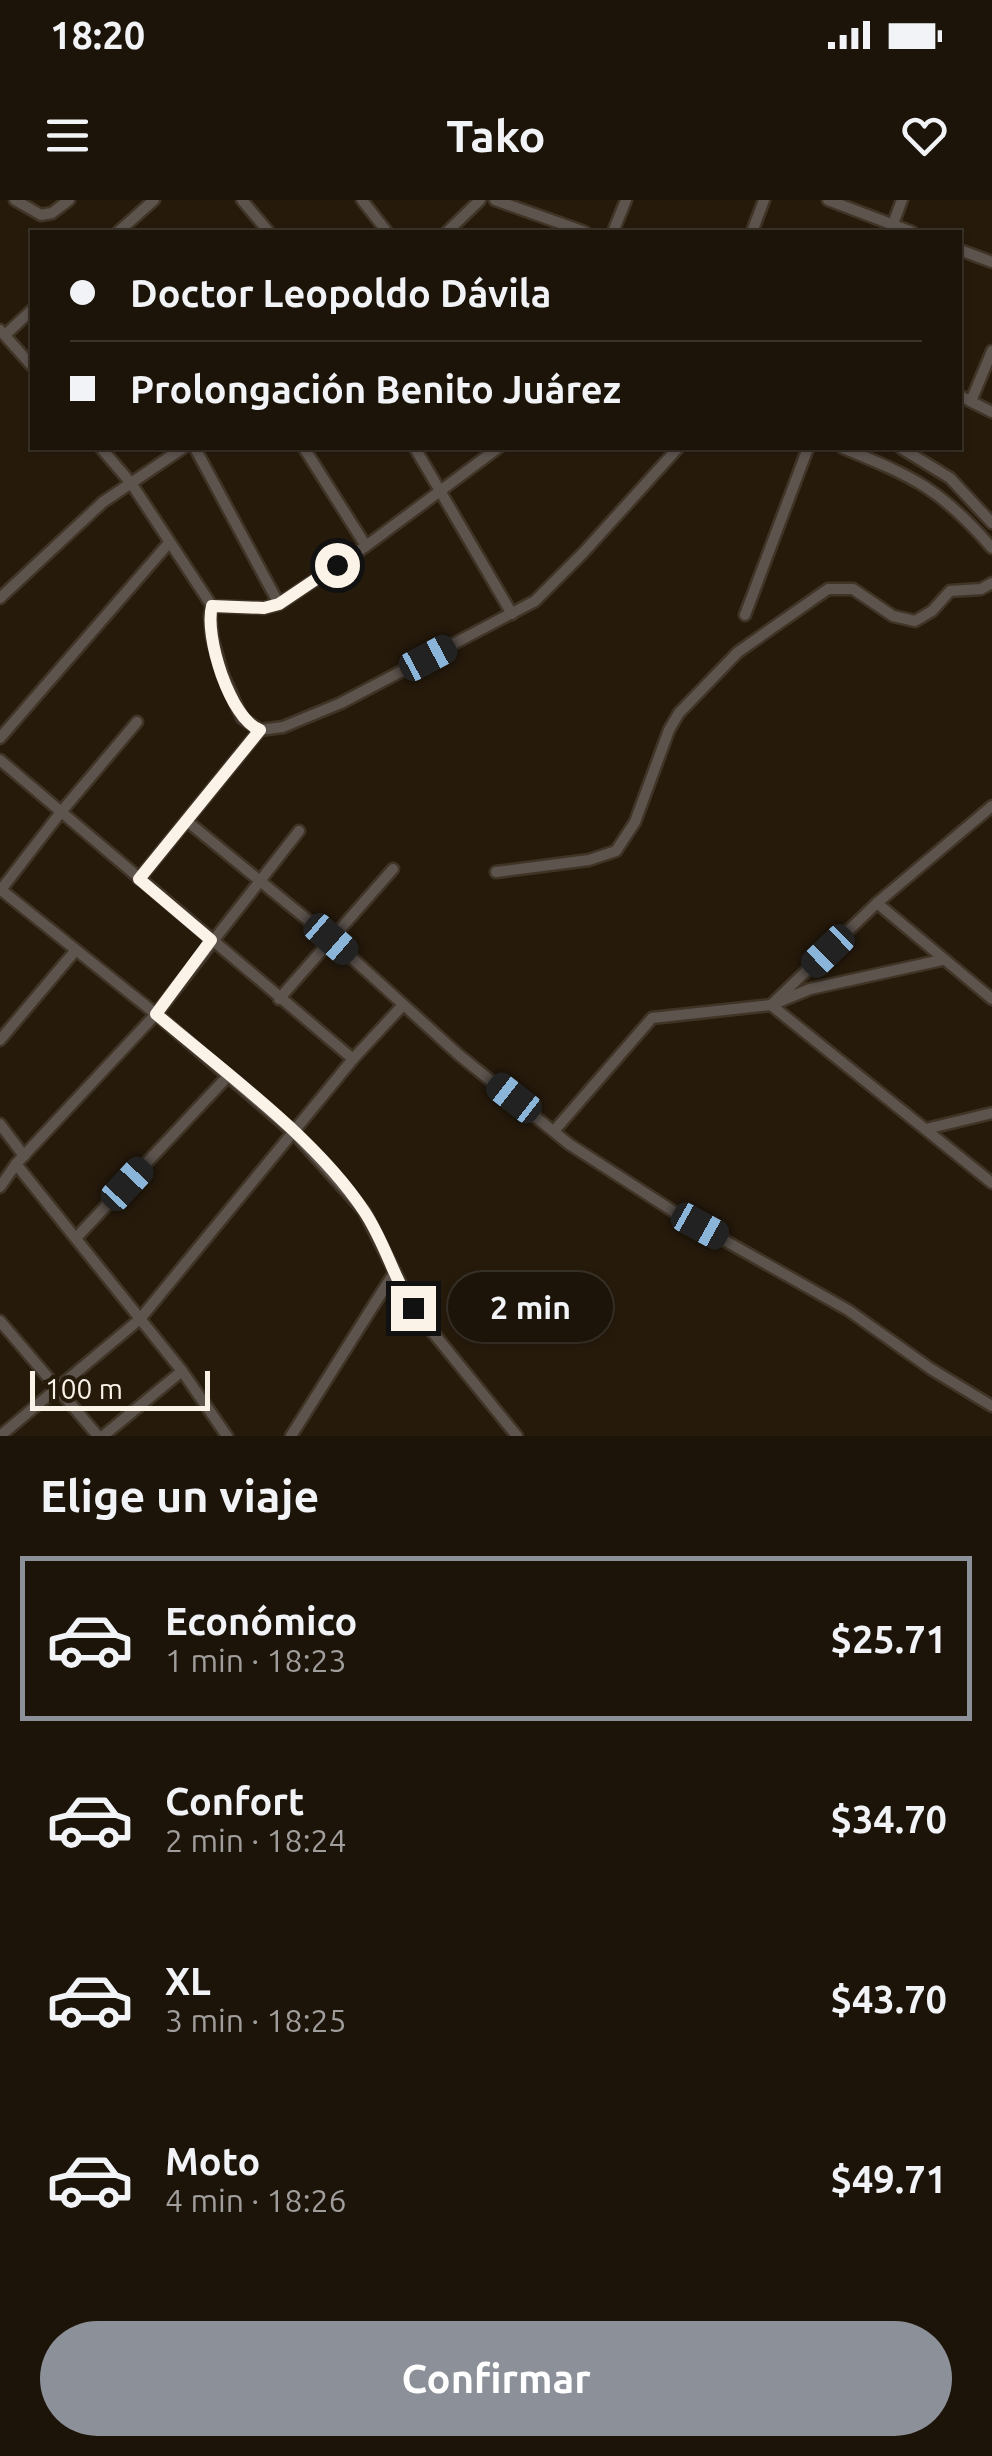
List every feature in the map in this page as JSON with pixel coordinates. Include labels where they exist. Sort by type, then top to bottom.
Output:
[{"type":"street","points":[[15,200],[42,215],[68,200]]},
{"type":"street","points":[[120,230],[154,200]]},
{"type":"street","points":[[242,200],[267,230]]},
{"type":"street","points":[[362,200],[385,230]]},
{"type":"street","points":[[449,230],[480,200]]},
{"type":"street","points":[[495,200],[579,230]]},
{"type":"street","points":[[614,230],[626,200]]},
{"type":"street","points":[[753,230],[764,200]]},
{"type":"street","points":[[828,200],[891,229],[902,200]]},
{"type":"street","points":[[133,220],[141,230]]},
{"type":"street","points":[[962,251],[992,262]]},
{"type":"street","points":[[30,312],[3,332],[30,364]]},
{"type":"street","points":[[992,352],[965,399],[992,412]]},
{"type":"street","points":[[103,450],[131,483],[212,606],[210,626],[222,673],[242,718],[260,730],[283,728],[341,703],[512,614],[547,591],[676,450]]},
{"type":"street","points":[[0,598],[66,533],[180,450]]},
{"type":"street","points":[[195,450],[279,604]]},
{"type":"street","points":[[305,450],[366,546]]},
{"type":"street","points":[[416,450],[512,614]]},
{"type":"street","points":[[212,606],[264,608],[279,604],[366,546],[495,450]]},
{"type":"street","points":[[745,615],[807,450]]},
{"type":"street","points":[[847,450],[908,474],[934,490],[992,548]]},
{"type":"street","points":[[904,450],[950,478],[992,523]]},
{"type":"street","points":[[0,738],[168,544]]},
{"type":"street","points":[[496,872],[589,860],[616,851],[635,822],[679,713],[738,652],[828,588],[852,589],[893,616],[914,621],[932,610],[950,591],[981,589],[992,583]]},
{"type":"street","points":[[137,722],[0,890],[156,1014],[293,1132],[364,1211],[413,1308],[517,1436]]},
{"type":"street","points":[[139,879],[260,730]]},
{"type":"street","points":[[0,760],[353,1059]]},
{"type":"street","points":[[771,1005],[877,903],[992,806]]},
{"type":"street","points":[[188,822],[597,1163],[848,1310],[931,1369],[992,1406]]},
{"type":"street","points":[[0,1186],[156,1014],[298,831]]},
{"type":"street","points":[[278,998],[393,869]]},
{"type":"street","points":[[877,903],[992,1000]]},
{"type":"street","points":[[0,1040],[76,951]]},
{"type":"street","points":[[554,1131],[652,1018],[771,1005],[810,989],[942,960]]},
{"type":"street","points":[[0,1436],[140,1319],[353,1059],[403,1005]]},
{"type":"street","points":[[771,1005],[992,1182]]},
{"type":"street","points":[[76,1238],[228,1076]]},
{"type":"street","points":[[926,1129],[992,1113]]},
{"type":"street","points":[[0,1124],[20,1160],[76,1238],[182,1372],[227,1436]]},
{"type":"street","points":[[292,1436],[394,1273]]},
{"type":"street","points":[[0,1320],[100,1436],[182,1372]]},
{"type":"route","points":[[337,565],[279,604],[264,608],[212,606],[210,626],[222,673],[242,718],[260,730],[139,879],[211,940],[156,1014],[293,1132],[346,1188],[377,1232],[400,1288],[413,1308]]}]
